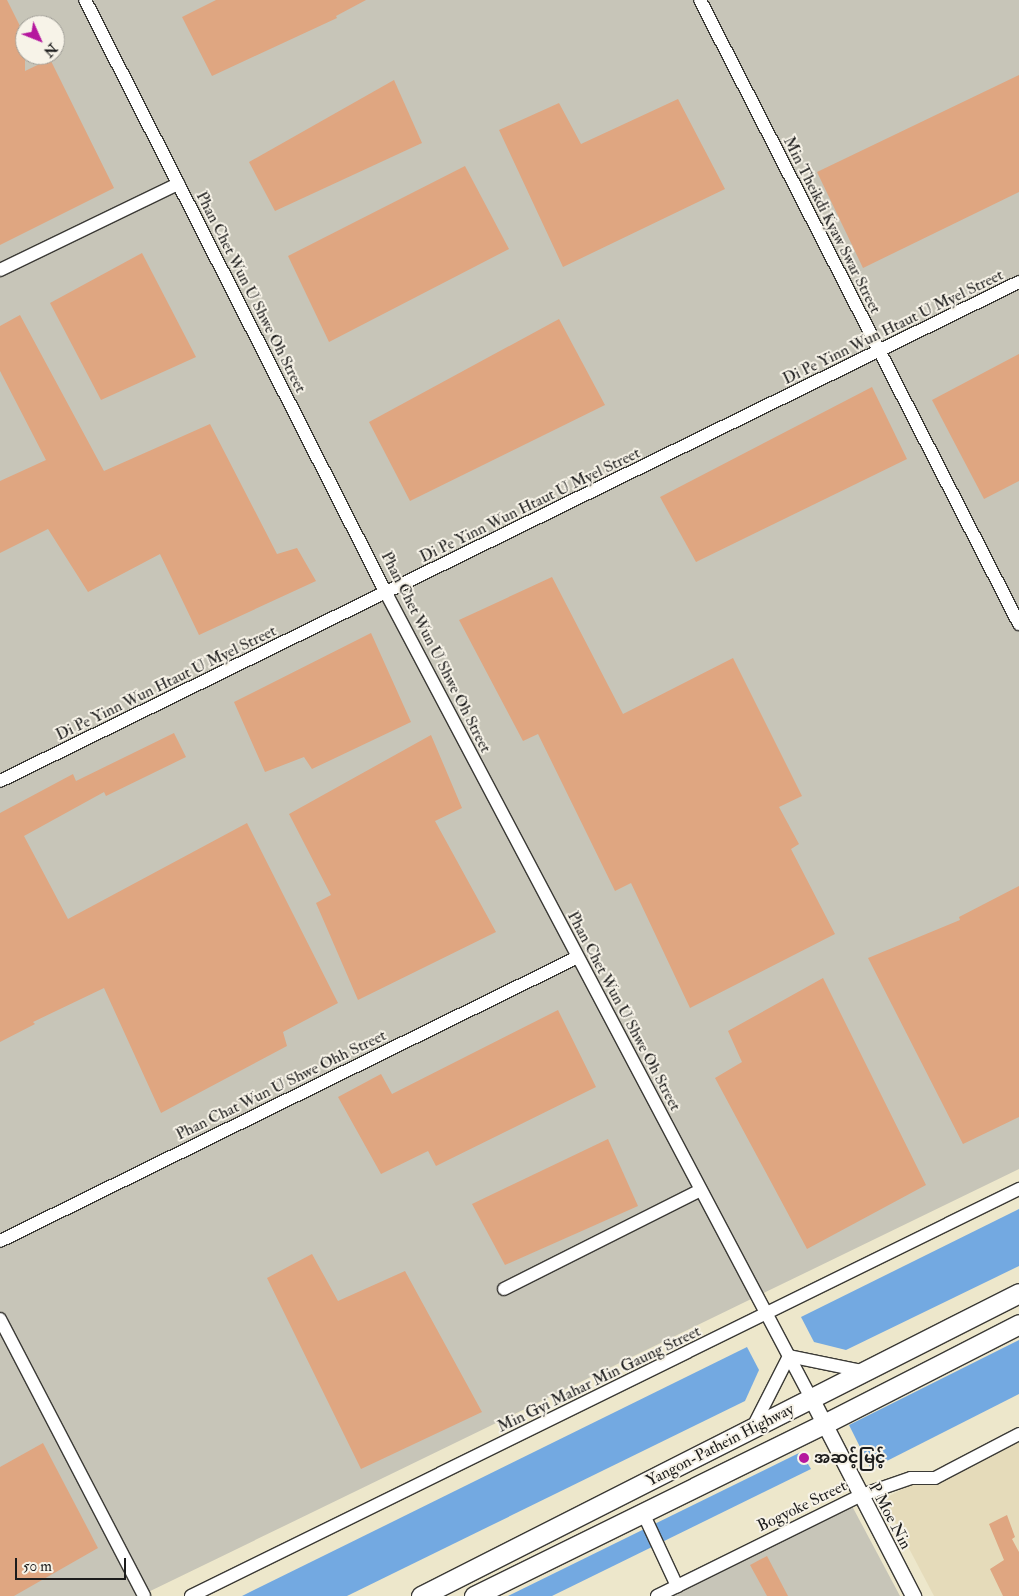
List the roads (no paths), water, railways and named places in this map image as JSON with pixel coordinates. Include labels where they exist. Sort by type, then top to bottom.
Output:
[{"type":"main road","name":"Yangon-Pathein Highway","points":[[421,1596],[811,1398],[866,1372],[1019,1292]]},
{"type":"main road","name":"Yangon-Pathein Highway","points":[[477,1595],[645,1515],[1019,1324]]},
{"type":"street","name":"Phan Chet Wun U Shwe Oh Street","points":[[85,0],[386,593],[576,958],[811,1398]]},
{"type":"street","name":"Min Theikdi Kyaw Swar Street","points":[[700,0],[878,354],[1019,624]]},
{"type":"street","points":[[0,270],[178,184]]},
{"type":"street","name":"Di Pe Yinn Wun Htaut U Myel Street","points":[[0,781],[878,354],[1019,282]]},
{"type":"street","name":"Phan Chat Wun U Shwe Ohh Street","points":[[0,1240],[576,958]]},
{"type":"street","name":"Min Gyi Mahar Min Gaung Street","points":[[191,1596],[767,1315],[1019,1189]]},
{"type":"street","points":[[504,1289],[701,1190]]},
{"type":"street","points":[[0,1319],[144,1596]]},
{"type":"street","points":[[751,1430],[789,1356],[866,1372]]},
{"type":"street","name":"P Moe Nin","points":[[811,1398],[859,1496],[913,1596]]},
{"type":"street","name":"Bogyoke Street","points":[[656,1596],[859,1496],[911,1478],[935,1478],[1019,1434]]},
{"type":"street","points":[[645,1515],[677,1586]]},
{"type":"water","points":[[1019,1209],[1019,1266],[846,1350],[814,1342],[801,1317]]},
{"type":"water","points":[[1019,1340],[1019,1394],[871,1469],[849,1425]]},
{"type":"water","points":[[747,1347],[759,1370],[745,1401],[347,1596],[242,1596]]},
{"type":"water","points":[[801,1452],[811,1469],[552,1596],[508,1596]]},
{"type":"place","name":"အဆင့်မြင့်","points":[[804,1458]]}]
